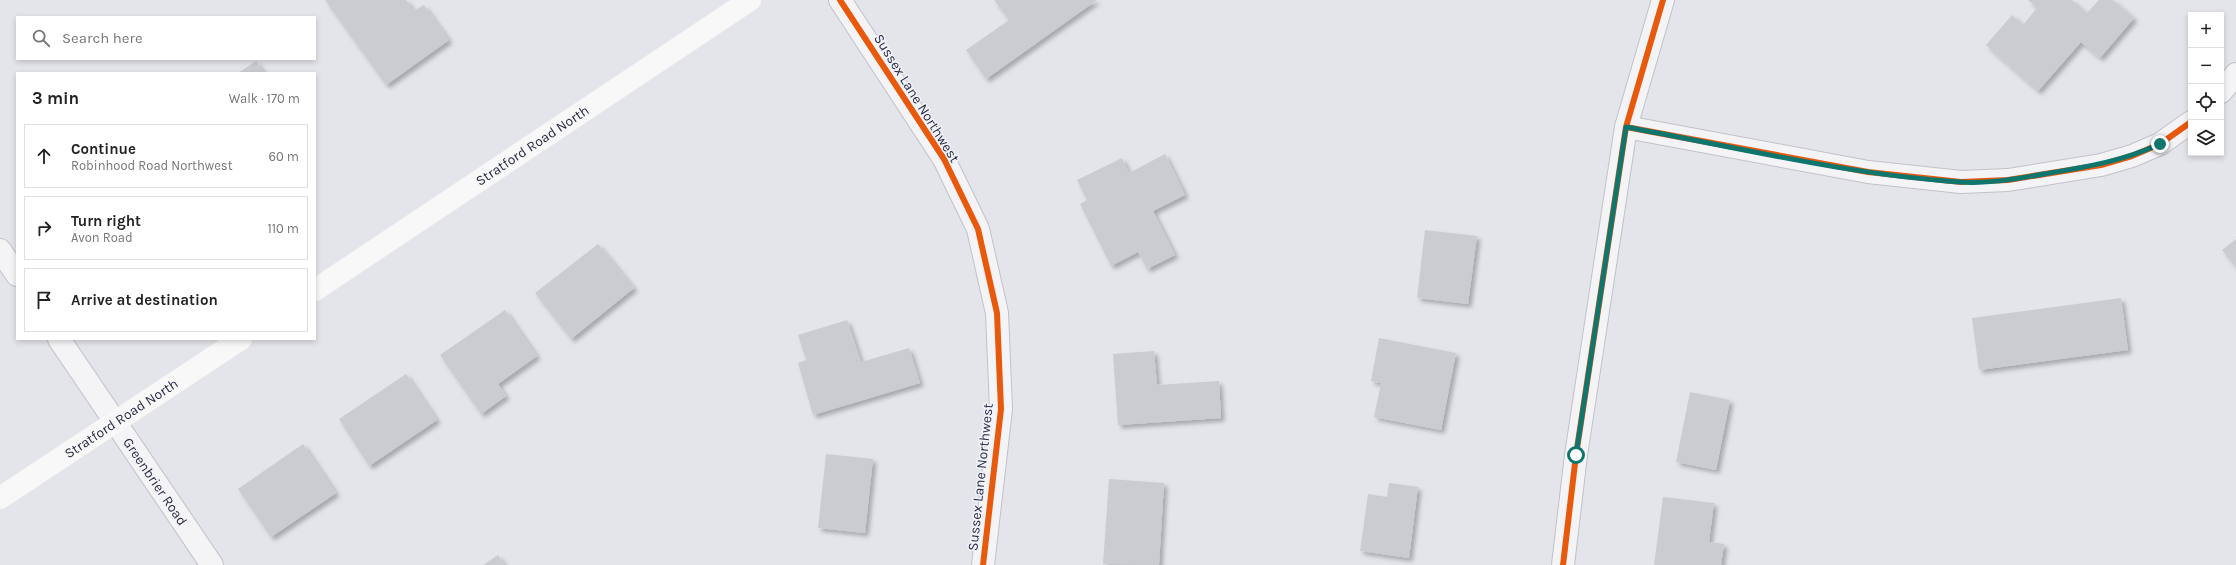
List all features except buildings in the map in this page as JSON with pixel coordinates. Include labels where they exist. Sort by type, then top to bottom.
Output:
[{"type":"main road","name":"Stratford Road North","points":[[316,289],[750,0]]},
{"type":"main road","name":"Stratford Road North","points":[[0,498],[115,424],[241,340]]},
{"type":"street","name":"Sussex Lane Northwest","points":[[840,0],[944,159],[978,229],[997,313],[1001,408],[983,565]]},
{"type":"street","points":[[1563,565],[1577,447],[1626,127],[1663,0]]},
{"type":"street","points":[[2224,88],[2236,74]]},
{"type":"street","points":[[1626,127],[1868,172],[1961,182],[2008,180],[2101,164],[2132,156],[2160,144],[2188,124]]},
{"type":"street","points":[[0,250],[16,274]]},
{"type":"street","name":"Greenbrier Road","points":[[60,340],[115,424],[212,565]]},
{"type":"cycle path","points":[[840,0],[944,159],[978,229],[997,313],[1001,409],[983,565]]},
{"type":"cycle path","points":[[1563,565],[1576,455],[1626,127],[1663,0]]},
{"type":"cycle path","points":[[1626,127],[1868,172],[1961,182],[2008,180],[2101,165],[2132,156],[2160,144],[2188,124]]},
{"type":"route","points":[[1576,455],[1626,127],[1868,172],[1961,182],[2008,180],[2101,164],[2132,156],[2160,144]]}]
